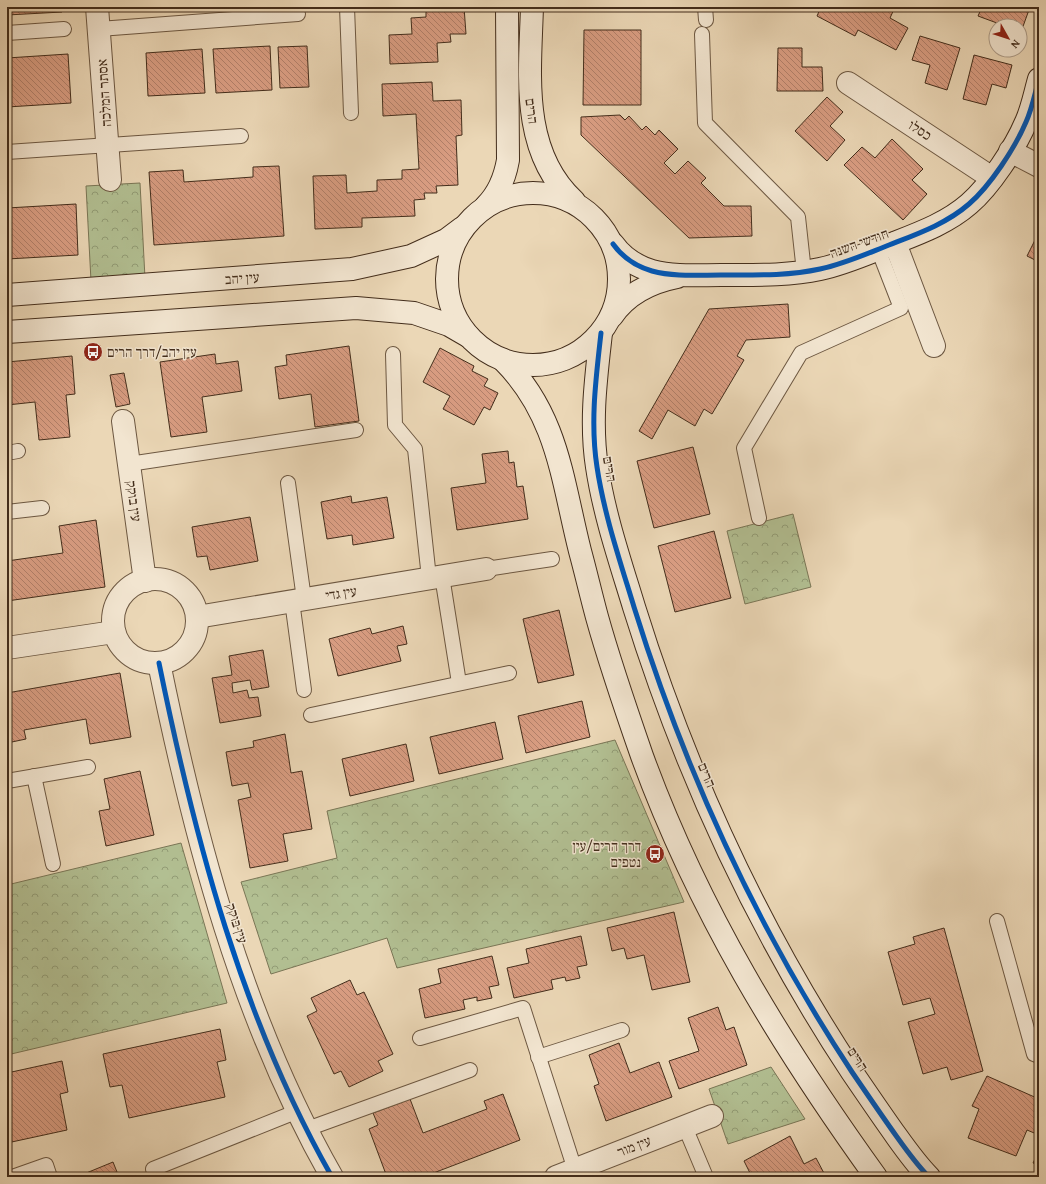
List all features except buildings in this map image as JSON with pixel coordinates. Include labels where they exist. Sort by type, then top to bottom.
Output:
[{"type":"street","name":"אסתר המלכה","points":[[98,7],[110,180]]},
{"type":"street","name":"הרים","points":[[484,208],[493,200],[498,191],[504,177],[508,160],[507,7]]},
{"type":"street","name":"הרים","points":[[532,7],[529,85],[534,126],[541,150],[551,173],[565,193],[576,203]]},
{"type":"street","name":"חודשי השנה","points":[[613,244],[626,259],[646,269],[668,274],[694,275],[771,275],[804,272],[835,265],[886,246],[950,219],[970,203],[1002,166],[1026,123],[1039,79]]},
{"type":"street","name":"כסלו","points":[[848,83],[992,178]]},
{"type":"street","points":[[1010,151],[1039,166]]},
{"type":"street","points":[[484,208],[499,200],[525,192],[551,194],[576,203],[598,221],[613,244],[618,263],[620,283],[616,303],[604,327]]},
{"type":"street","name":"עין יהב","points":[[7,295],[336,272],[368,267],[423,252],[446,240],[484,208]]},
{"type":"street","points":[[466,224],[452,249],[447,275],[450,301],[454,314],[469,336],[479,346],[503,360],[519,376],[552,440],[566,482],[580,551],[598,619],[619,688],[643,758],[666,815],[702,896],[739,966],[780,1036],[826,1107],[876,1177]]},
{"type":"street","points":[[886,246],[934,346]]},
{"type":"street","name":"חודשי השנה","points":[[503,360],[529,365],[555,362],[580,352],[604,327],[623,303],[645,288],[671,278],[694,275]]},
{"type":"street","points":[[7,332],[356,308],[414,314],[449,325],[469,336]]},
{"type":"street","name":"הרים","points":[[604,327],[593,423],[599,482],[620,560],[643,636],[676,730],[726,848],[759,914],[794,978],[832,1041],[872,1102],[915,1162],[929,1177]]},
{"type":"street","name":"עין בוקק","points":[[123,421],[145,581]]},
{"type":"street","name":"עין גדי","points":[[197,617],[486,569]]},
{"type":"street","points":[[164,580],[182,589],[190,599],[197,617],[194,636],[187,648],[178,657],[159,663],[140,661],[129,654],[120,644],[114,632],[114,613],[119,601],[128,590],[145,581],[164,580]]},
{"type":"street","points":[[7,648],[114,632]]},
{"type":"street","name":"עין בוקק","points":[[159,663],[184,781],[215,893],[252,1003],[302,1120],[332,1177]]},
{"type":"street","name":"עין מור","points":[[566,1173],[712,1116]]},
{"type":"lane","points":[[347,7],[351,113]]},
{"type":"lane","points":[[99,29],[298,14]]},
{"type":"lane","points":[[7,33],[64,29]]},
{"type":"lane","points":[[702,34],[705,123],[798,217],[804,272]]},
{"type":"lane","points":[[7,152],[241,136]]},
{"type":"lane","points":[[759,518],[744,448],[801,353],[901,308],[886,246]]},
{"type":"lane","points":[[393,354],[395,425],[415,449],[436,577],[458,683]]},
{"type":"lane","points":[[129,464],[356,430]]},
{"type":"lane","points":[[288,483],[304,690]]},
{"type":"lane","points":[[7,512],[42,508]]},
{"type":"lane","points":[[486,569],[552,559]]},
{"type":"lane","points":[[311,715],[509,673]]},
{"type":"lane","points":[[7,781],[88,767]]},
{"type":"lane","points":[[34,776],[53,864]]},
{"type":"lane","points":[[997,921],[1034,1054],[1039,1056]]},
{"type":"lane","points":[[420,1038],[523,1008],[538,1057],[566,1173]]},
{"type":"lane","points":[[538,1057],[622,1030]]},
{"type":"lane","points":[[156,1177],[153,1169],[302,1120],[470,1070]]},
{"type":"lane","points":[[685,1127],[706,1177]]},
{"type":"lane","points":[[12,1177],[46,1165],[50,1177]]},
{"type":"green space","points":[[140,183],[145,278],[91,281],[86,186]]},
{"type":"green space","points":[[793,514],[811,587],[745,604],[727,531]]},
{"type":"green space","points":[[615,740],[684,902],[397,968],[387,938],[271,974],[241,882],[337,858],[327,811]]},
{"type":"green space","points":[[181,843],[227,1003],[7,1055],[7,885]]},
{"type":"green space","points":[[771,1067],[805,1119],[728,1144],[709,1089]]},
{"type":"cycle path","points":[[613,244],[625,257],[640,267],[660,273],[677,275],[783,274],[808,271],[846,262],[941,223],[969,204],[985,187],[1009,155],[1030,112],[1039,79]]},
{"type":"cycle path","points":[[601,333],[594,417],[595,450],[600,485],[613,537],[634,607],[676,729],[726,847],[785,962],[817,1017],[852,1072],[916,1163],[929,1177]]},
{"type":"cycle path","points":[[159,663],[189,796],[225,927],[247,992],[272,1055],[300,1117],[332,1177]]},
{"type":"place","name":"עין יהב/דרך הרים","points":[[93,352]]},
{"type":"place","name":"דרך הרים/עין נטפים","points":[[655,854]]}]
